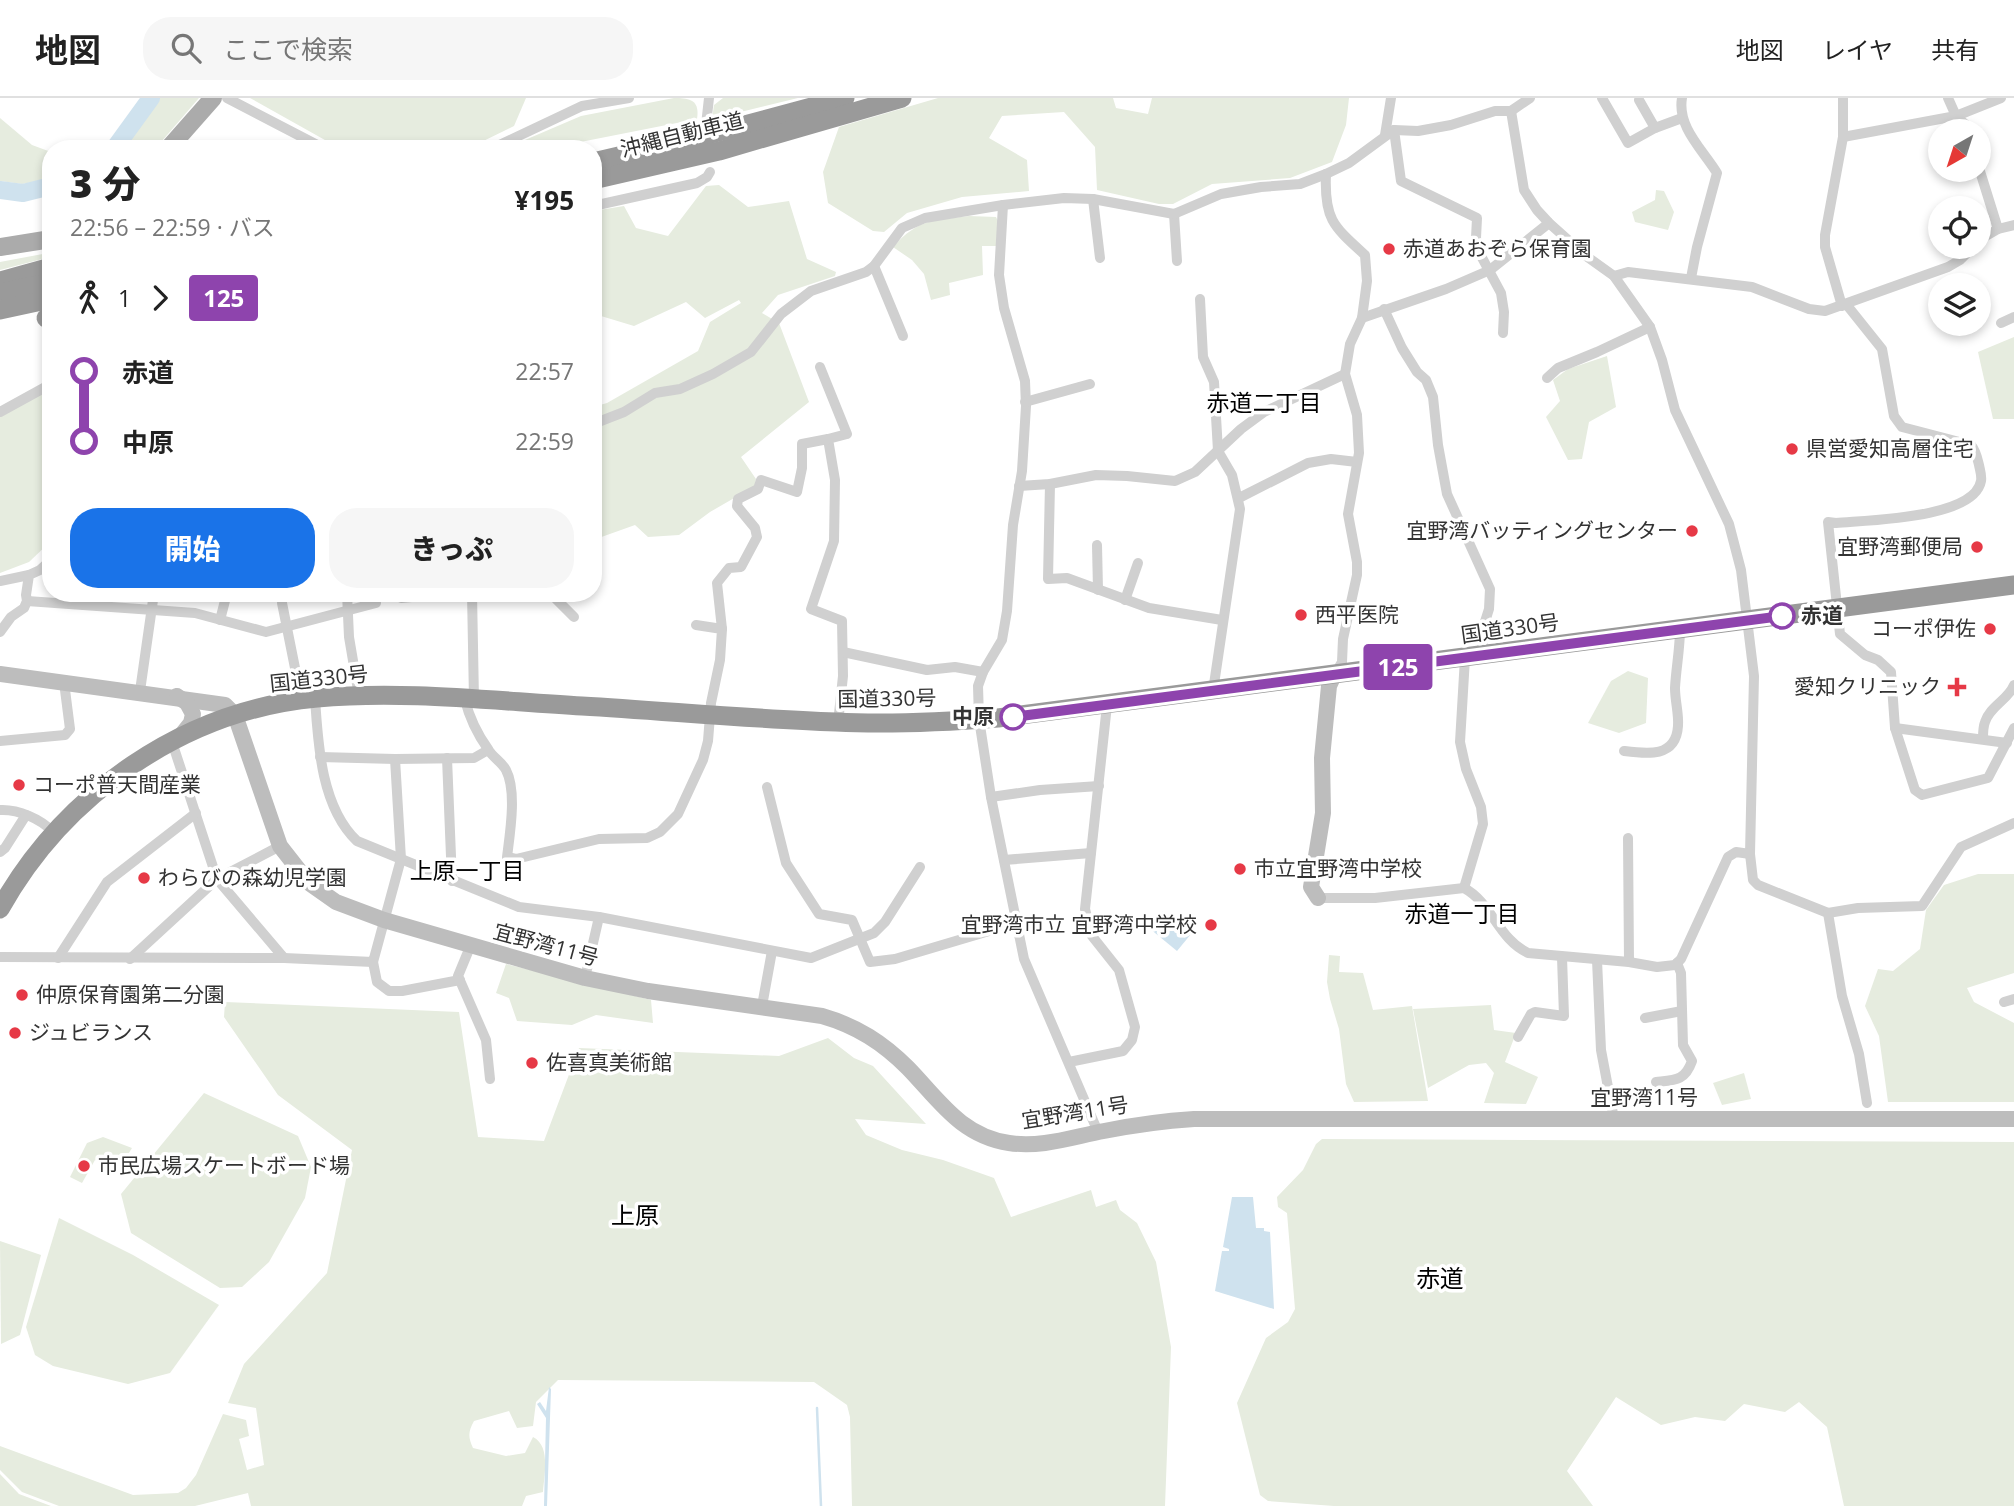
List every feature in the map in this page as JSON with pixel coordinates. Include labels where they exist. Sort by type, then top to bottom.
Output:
[{"type":"highway","name":"沖縄自動車道","points":[[602,160],[845,98]]},
{"type":"highway","name":"沖縄自動車道","points":[[602,178],[719,150],[902,98]]},
{"type":"highway","points":[[0,281],[42,269]]},
{"type":"highway","points":[[0,293],[42,284]]},
{"type":"highway","points":[[0,310],[42,311]]},
{"type":"highway","name":"国道330号","points":[[0,909],[27,865],[53,832],[108,782],[175,740],[236,715],[307,693],[470,700],[838,723],[979,719],[1107,705],[2014,585]]},
{"type":"main road","points":[[176,140],[213,98]]},
{"type":"main road","points":[[0,247],[42,240]]},
{"type":"street","points":[[227,98],[308,140]]},
{"type":"street","points":[[510,140],[582,106],[629,98]]},
{"type":"street","points":[[706,125],[709,98]]},
{"type":"street","points":[[1391,98],[1389,132],[1401,181],[1477,218],[1476,238],[1480,254],[1501,293],[1503,333]]},
{"type":"street","points":[[602,421],[624,412],[655,393],[680,389],[713,374],[751,352],[781,314],[811,292],[866,272],[874,266],[902,228],[925,218],[1064,198],[1093,199],[1174,214],[1220,194],[1300,184],[1349,163],[1389,132],[1418,131],[1451,125],[1495,111],[1511,111],[1530,98]]},
{"type":"street","points":[[1602,98],[1628,143],[1655,128],[1682,118]]},
{"type":"street","points":[[1682,98],[1680,111],[1687,130],[1717,173],[1691,278]]},
{"type":"street","points":[[1843,98],[1843,137],[1825,247],[1844,305],[1882,349],[1894,416],[1902,427],[1971,445],[1976,451],[1982,480],[1978,488],[1965,500],[1948,510],[1828,522],[1840,634],[1865,655],[1878,660],[1891,673],[1895,728],[1915,790],[1922,795],[1988,778],[2014,728]]},
{"type":"street","points":[[1948,98],[1959,119]]},
{"type":"street","points":[[1843,137],[1956,116],[2001,98]]},
{"type":"street","points":[[1639,100],[1655,128]]},
{"type":"street","points":[[1511,111],[1524,190],[1536,210],[1549,223],[1586,256],[1614,276],[1650,327],[1675,410],[1729,524],[1741,570],[1754,676],[1750,854],[1753,880],[1758,885],[1828,914],[1858,908],[1922,906],[1961,847],[2014,823]]},
{"type":"street","points":[[602,204],[697,183],[710,172]]},
{"type":"street","points":[[1326,174],[1326,208],[1340,232],[1365,255],[1367,281],[1362,317],[1350,344],[1345,374],[1357,415],[1357,462],[1348,514],[1357,575],[1343,639],[1342,662],[1329,685],[1322,758],[1323,813],[1311,887],[1318,898],[1375,898],[1464,888],[1475,894],[1507,940],[1528,953],[1657,967],[1677,963],[1681,959],[1728,857],[1736,852],[1750,854]]},
{"type":"street","points":[[1983,182],[1998,229]]},
{"type":"street","points":[[1093,199],[1100,258]]},
{"type":"street","points":[[1003,205],[999,275],[1004,308],[1025,381],[1026,402],[1013,525],[1012,567],[1002,640],[978,687],[979,719],[990,797],[1024,958],[1103,1136]]},
{"type":"street","points":[[1174,214],[1177,261]]},
{"type":"street","points":[[1362,317],[1446,289],[1490,270],[1549,223]]},
{"type":"street","points":[[1991,233],[2014,225]]},
{"type":"street","points":[[1614,276],[1628,272],[1691,278],[1752,288],[1809,309],[1825,311],[1948,267],[1961,259]]},
{"type":"street","points":[[874,266],[904,336]]},
{"type":"street","points":[[1199,299],[1203,357],[1214,382],[1219,451],[1232,475],[1240,509],[1213,691]]},
{"type":"street","points":[[1384,309],[1402,348],[1417,372],[1426,380],[1433,397],[1447,494],[1490,589],[1489,609],[1474,657],[1460,742],[1466,769],[1481,807],[1483,824],[1464,888]]},
{"type":"street","points":[[2001,323],[2014,317]]},
{"type":"street","points":[[1547,378],[1558,368],[1650,327]]},
{"type":"street","points":[[472,602],[468,710],[488,750],[506,768],[509,779],[511,800],[507,857],[516,859],[599,839],[647,838],[660,832],[678,814],[693,784],[708,741],[722,628],[717,583],[729,568],[741,567],[757,537],[755,528],[737,506],[738,499],[758,489],[761,480],[797,492],[802,468],[802,444],[847,434],[821,367]]},
{"type":"street","points":[[1019,486],[1050,484],[1096,475],[1175,481],[1195,472],[1241,429],[1264,412],[1345,374]]},
{"type":"street","points":[[1026,402],[1090,384]]},
{"type":"street","points":[[0,412],[42,389]]},
{"type":"street","points":[[828,439],[835,480],[834,541],[811,609],[842,621],[843,676],[838,723]]},
{"type":"street","points":[[1239,498],[1308,463],[1331,459],[1357,462]]},
{"type":"street","points":[[1050,484],[1048,579],[1067,578],[1149,608],[1222,620]]},
{"type":"street","points":[[1097,545],[1098,590]]},
{"type":"street","points":[[1125,600],[1138,563]]},
{"type":"street","points":[[0,582],[29,575],[42,568]]},
{"type":"street","points":[[0,632],[11,617],[24,608],[29,575]]},
{"type":"street","points":[[27,601],[195,613],[266,632],[376,603]]},
{"type":"street","points":[[140,691],[152,602]]},
{"type":"street","points":[[220,620],[225,602]]},
{"type":"street","points":[[348,602],[349,636],[359,696]]},
{"type":"street","points":[[559,602],[574,617]]},
{"type":"street","points":[[282,603],[307,693],[320,757],[336,812],[346,831],[357,841],[452,881],[519,906],[599,917],[811,958],[874,933],[885,922],[920,867]]},
{"type":"street","points":[[696,625],[722,628]]},
{"type":"street","points":[[1624,751],[1649,755],[1662,752],[1675,739],[1678,727],[1675,690],[1680,629]]},
{"type":"street","points":[[842,652],[928,670],[955,667],[984,672]]},
{"type":"street","points":[[0,674],[218,702],[236,715]]},
{"type":"street","points":[[0,741],[65,735],[71,729],[64,682]]},
{"type":"street","points":[[1983,740],[1985,721],[1993,709],[2011,693],[2014,685]]},
{"type":"street","points":[[177,696],[187,703],[193,714],[191,723],[175,740],[217,879],[284,958]]},
{"type":"street","points":[[1069,1062],[1123,1051],[1132,1040],[1135,1027],[1119,970],[1092,936],[1085,909],[1107,705]]},
{"type":"street","name":"宜野湾11号","points":[[236,715],[280,846],[303,877],[324,895],[347,908],[470,947],[585,978],[648,991],[822,1016],[851,1025],[868,1035],[909,1069],[954,1118],[978,1135],[1010,1143],[1027,1144],[1103,1136],[1158,1121],[1194,1119],[2014,1119]]},
{"type":"street","points":[[1895,728],[2007,743]]},
{"type":"street","points":[[320,757],[474,758],[488,750]]},
{"type":"street","points":[[447,758],[452,881]]},
{"type":"street","points":[[395,759],[401,859],[373,962],[377,982],[388,992],[460,980]]},
{"type":"street","points":[[990,797],[1100,786]]},
{"type":"street","points":[[767,787],[786,863],[820,914],[852,920],[870,962],[895,960],[1016,923]]},
{"type":"street","points":[[0,810],[6,809],[26,815],[46,824],[53,832]]},
{"type":"street","points":[[58,958],[107,882],[196,814]]},
{"type":"street","points":[[0,852],[26,815]]},
{"type":"street","points":[[1628,838],[1629,962]]},
{"type":"street","points":[[130,959],[217,879],[280,846]]},
{"type":"street","points":[[1004,860],[1091,853]]},
{"type":"street","points":[[1828,914],[1842,996],[1859,1054],[1867,1103]]},
{"type":"street","points":[[585,978],[599,917]]},
{"type":"street","points":[[470,947],[458,976],[486,1040],[490,1079]]},
{"type":"street","points":[[762,1006],[772,951]]},
{"type":"street","points":[[0,957],[284,958],[373,962]]},
{"type":"street","points":[[1518,1037],[1531,1014],[1535,1012],[1564,1016],[1562,957]]},
{"type":"street","points":[[1597,960],[1601,1050],[1614,1119]]},
{"type":"street","points":[[1656,1082],[1676,1080],[1688,1072],[1692,1061],[1683,1045],[1681,973],[1677,963]]},
{"type":"street","points":[[1645,1018],[1682,1011]]},
{"type":"shaded area","points":[[156,98],[199,98],[163,140],[128,140]]},
{"type":"shaded area","points":[[250,98],[526,98],[514,126],[485,140],[325,140]]},
{"type":"shaded area","points":[[674,98],[693,101],[698,113],[697,119],[591,140],[525,140],[581,116]]},
{"type":"shaded area","points":[[723,98],[798,98],[712,119],[714,105]]},
{"type":"shaded area","points":[[938,98],[1113,98],[1116,108],[1148,114],[1152,98],[1349,98],[1346,125],[1332,162],[1290,178],[1212,184],[1173,204],[1159,204],[1097,190],[1095,147],[1064,112],[1002,116],[989,138],[1027,160],[1029,191],[962,197],[907,213],[884,232],[873,231],[828,203],[823,172],[839,127]]},
{"type":"shaded area","points":[[0,118],[32,145],[42,149],[42,181],[22,184],[0,181]]},
{"type":"shaded area","points":[[719,185],[748,207],[789,201],[807,259],[836,272],[835,276],[778,295],[762,313],[779,323],[809,402],[741,457],[756,479],[755,486],[710,512],[679,535],[648,537],[635,525],[602,537],[602,404],[698,351],[710,322],[741,303],[739,300],[705,318],[686,302],[634,326],[602,316],[602,210],[624,206],[636,228],[668,236],[706,186]]},
{"type":"shaded area","points":[[1656,190],[1664,191],[1674,212],[1668,230],[1635,222],[1632,212],[1655,200]]},
{"type":"shaded area","points":[[969,216],[996,217],[999,223],[996,246],[982,246],[983,275],[949,283],[950,295],[931,300],[924,274],[912,260],[893,247],[919,226],[936,220]]},
{"type":"shaded area","points":[[42,254],[42,259],[0,270],[0,262]]},
{"type":"shaded area","points":[[2014,337],[2014,419],[1993,419],[1978,352]]},
{"type":"shaded area","points":[[1607,356],[1616,407],[1589,422],[1582,459],[1568,460],[1546,417],[1560,401],[1553,380],[1568,369]]},
{"type":"shaded area","points":[[42,393],[42,550],[29,562],[0,573],[0,415]]},
{"type":"shaded area","points":[[1628,671],[1648,678],[1646,723],[1619,733],[1588,723],[1611,681]]},
{"type":"shaded area","points":[[1978,874],[2014,874],[2014,973],[1967,988],[1974,1002],[2014,1023],[2014,1102],[1888,1102],[1879,1036],[1865,1006],[1878,969],[1893,971],[1920,949],[1926,910],[1944,885]]},
{"type":"shaded area","points":[[1329,955],[1340,956],[1339,972],[1363,973],[1373,1010],[1412,1006],[1428,1101],[1354,1102],[1346,1084],[1339,1029],[1327,982]]},
{"type":"shaded area","points":[[506,964],[651,1000],[653,1023],[596,1015],[572,1025],[517,1021],[509,998],[496,993]]},
{"type":"shaded area","points":[[225,1002],[459,1012],[478,1137],[544,1141],[579,1048],[779,1056],[828,1038],[854,1058],[873,1066],[926,1124],[855,1119],[866,1135],[902,1150],[943,1160],[994,1178],[1011,1217],[1091,1190],[1096,1207],[1116,1200],[1120,1210],[1137,1223],[1156,1262],[1171,1347],[1165,1506],[852,1506],[850,1417],[847,1405],[814,1382],[558,1380],[536,1402],[533,1426],[517,1428],[509,1411],[474,1421],[471,1428],[473,1448],[506,1456],[525,1453],[533,1437],[539,1441],[545,1462],[543,1492],[526,1496],[522,1506],[251,1506],[248,1493],[195,1506],[59,1506],[22,1492],[0,1470],[0,1446],[133,1495],[178,1493],[186,1488],[196,1475],[223,1414],[246,1420],[249,1436],[239,1439],[247,1470],[264,1465],[256,1408],[228,1403],[244,1364],[327,1273],[352,1150],[278,1095],[224,1017]]},
{"type":"shaded area","points":[[1491,1005],[1494,1030],[1516,1033],[1505,1062],[1538,1077],[1526,1104],[1484,1103],[1494,1073],[1486,1063],[1469,1065],[1428,1088],[1413,1009]]},
{"type":"shaded area","points":[[1744,1073],[1751,1099],[1722,1105],[1713,1083]]},
{"type":"shaded area","points":[[204,1093],[298,1136],[311,1167],[305,1198],[269,1262],[242,1287],[220,1288],[131,1233],[121,1194]]},
{"type":"shaded area","name":"市民広場スケートボード場","points":[[103,1137],[132,1148],[117,1172],[95,1160],[82,1183],[70,1177],[87,1143]]},
{"type":"shaded area","points":[[1322,1139],[2014,1142],[2014,1506],[1844,1506],[1827,1427],[1799,1402],[1785,1412],[1744,1404],[1725,1421],[1695,1417],[1661,1425],[1616,1397],[1567,1471],[1593,1506],[1334,1506],[1268,1501],[1260,1495],[1237,1403],[1266,1338],[1288,1322],[1295,1309],[1287,1213],[1278,1207],[1277,1197],[1303,1170],[1316,1144]]},
{"type":"shaded area","points":[[59,1218],[133,1255],[219,1305],[170,1373],[128,1384],[53,1366],[35,1355],[26,1327]]},
{"type":"shaded area","points":[[0,1241],[41,1255],[20,1335],[1,1344]]},
{"type":"shaded area","points":[[0,1474],[19,1494],[51,1506],[0,1506]]},
{"type":"water","points":[[1163,911],[1191,934],[1177,951],[1149,928]]},
{"type":"water","points":[[1232,1197],[1253,1197],[1256,1228],[1264,1228],[1264,1231],[1270,1232],[1274,1309],[1215,1291],[1222,1251],[1229,1251],[1223,1247]]},
{"type":"water","points":[[549,1387],[547,1506],[544,1506],[546,1418],[537,1404],[540,1402],[546,1411]]},
{"type":"waterway","points":[[121,140],[151,98]]},
{"type":"waterway","points":[[0,190],[23,193],[42,188]]},
{"type":"waterway","points":[[817,1408],[821,1506]]},
{"type":"bus line","name":"125","points":[[1013,717],[1782,616]]},
{"type":"place","name":"赤道あおぞら保育園","points":[[1389,249]]},
{"type":"place","name":"県営愛知高層住宅","points":[[1792,449]]},
{"type":"place","name":"宜野湾バッティングセンター","points":[[1692,531]]},
{"type":"place","name":"宜野湾郵便局","points":[[1977,547]]},
{"type":"place","name":"西平医院","points":[[1301,615]]},
{"type":"place","name":"赤道","points":[[1782,616]]},
{"type":"place","name":"コーポ伊佐","points":[[1990,629]]},
{"type":"place","name":"愛知クリニック","points":[[1957,687]]},
{"type":"place","name":"中原","points":[[1013,717]]},
{"type":"place","name":"コーポ普天間産業","points":[[19,785]]},
{"type":"place","name":"市立宜野湾中学校","points":[[1240,869]]},
{"type":"place","name":"わらびの森幼児学園","points":[[144,878]]},
{"type":"place","name":"宜野湾市立 宜野湾中学校","points":[[1211,925]]},
{"type":"place","name":"仲原保育園第二分園","points":[[22,995]]},
{"type":"place","name":"ジュビランス","points":[[15,1033]]},
{"type":"place","name":"佐喜真美術館","points":[[532,1063]]},
{"type":"place","name":"市民広場スケートボード場","points":[[84,1166]]},
{"type":"district","name":"赤道二丁目","points":[[1264,403]]},
{"type":"district","name":"上原一丁目","points":[[467,871]]},
{"type":"district","name":"赤道一丁目","points":[[1462,914]]},
{"type":"district","name":"上原","points":[[635,1216]]},
{"type":"district","name":"赤道","points":[[1440,1279]]}]
